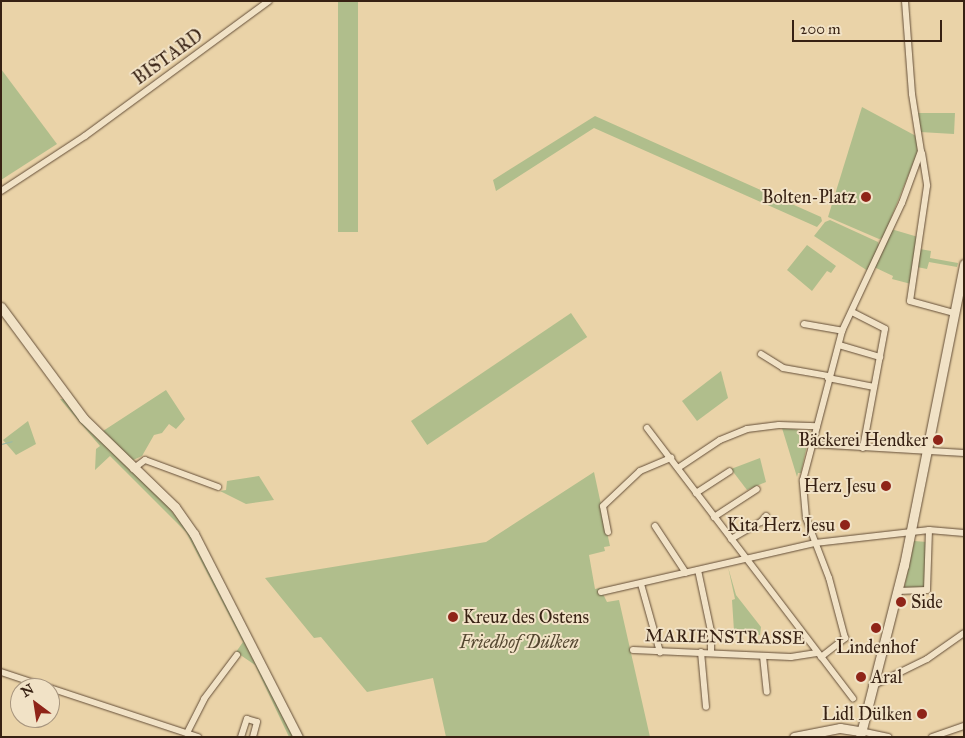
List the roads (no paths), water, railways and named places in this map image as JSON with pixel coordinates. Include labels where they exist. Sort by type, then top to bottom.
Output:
[{"type":"street","name":"BISTARD","points":[[1,191],[85,136],[269,1]]},
{"type":"street","points":[[905,1],[912,94],[927,186],[910,301],[954,313]]},
{"type":"street","points":[[819,655],[845,638],[829,578],[806,518],[803,480],[842,331],[902,203],[921,151]]},
{"type":"street","points":[[860,734],[870,686],[897,591],[964,264]]},
{"type":"street","points":[[1,306],[43,365],[92,428],[175,508],[194,534],[298,737]]},
{"type":"street","points":[[852,312],[886,329],[863,448]]},
{"type":"street","points":[[804,324],[842,331]]},
{"type":"street","points":[[839,345],[880,357]]},
{"type":"street","points":[[761,354],[783,368],[874,387]]},
{"type":"street","points":[[678,468],[720,440],[746,429],[779,425],[817,426]]},
{"type":"street","points":[[648,428],[714,518],[853,698]]},
{"type":"street","points":[[812,444],[964,453]]},
{"type":"street","points":[[608,532],[603,506],[640,471],[670,458]]},
{"type":"street","points":[[133,469],[145,460],[218,487]]},
{"type":"street","points":[[696,493],[730,471]]},
{"type":"street","points":[[714,518],[758,489]]},
{"type":"street","points":[[730,538],[761,522],[766,516]]},
{"type":"street","points":[[655,526],[686,573]]},
{"type":"street","points":[[897,591],[927,590],[929,530]]},
{"type":"street","points":[[601,592],[815,543],[929,530],[964,533]]},
{"type":"street","points":[[698,570],[711,631],[711,653]]},
{"type":"street","points":[[641,584],[660,652]]},
{"type":"street","points":[[870,686],[927,659],[964,634]]},
{"type":"street","name":"MARIENSTRASSE","points":[[633,650],[791,657],[819,655]]},
{"type":"street","points":[[701,652],[706,707]]},
{"type":"street","points":[[187,733],[204,699],[237,655]]},
{"type":"street","points":[[762,656],[767,692]]},
{"type":"street","points":[[1,672],[19,678]]},
{"type":"street","points":[[60,692],[198,737]]},
{"type":"street","points":[[241,737],[246,719],[257,722],[253,737]]},
{"type":"street","points":[[932,737],[964,726]]},
{"type":"street","points":[[794,737],[840,728],[860,734],[888,737]]},
{"type":"waterway","points":[[1,444],[12,441]]},
{"type":"place","name":"Bolten-Platz","points":[[866,197]]},
{"type":"place","name":"Bäckerei Hendker","points":[[938,440]]},
{"type":"place","name":"Herz Jesu","points":[[886,486]]},
{"type":"place","name":"Kita Herz Jesu","points":[[845,525]]},
{"type":"place","name":"Side","points":[[901,602]]},
{"type":"place","name":"Kreuz des Ostens","points":[[453,617]]},
{"type":"place","name":"Lindenhof","points":[[876,628]]},
{"type":"place","name":"Aral","points":[[861,677]]},
{"type":"place","name":"Lidl Dülken","points":[[922,714]]},
{"type":"park label","name":"Friedhof Dülken","points":[[519,642]]}]
